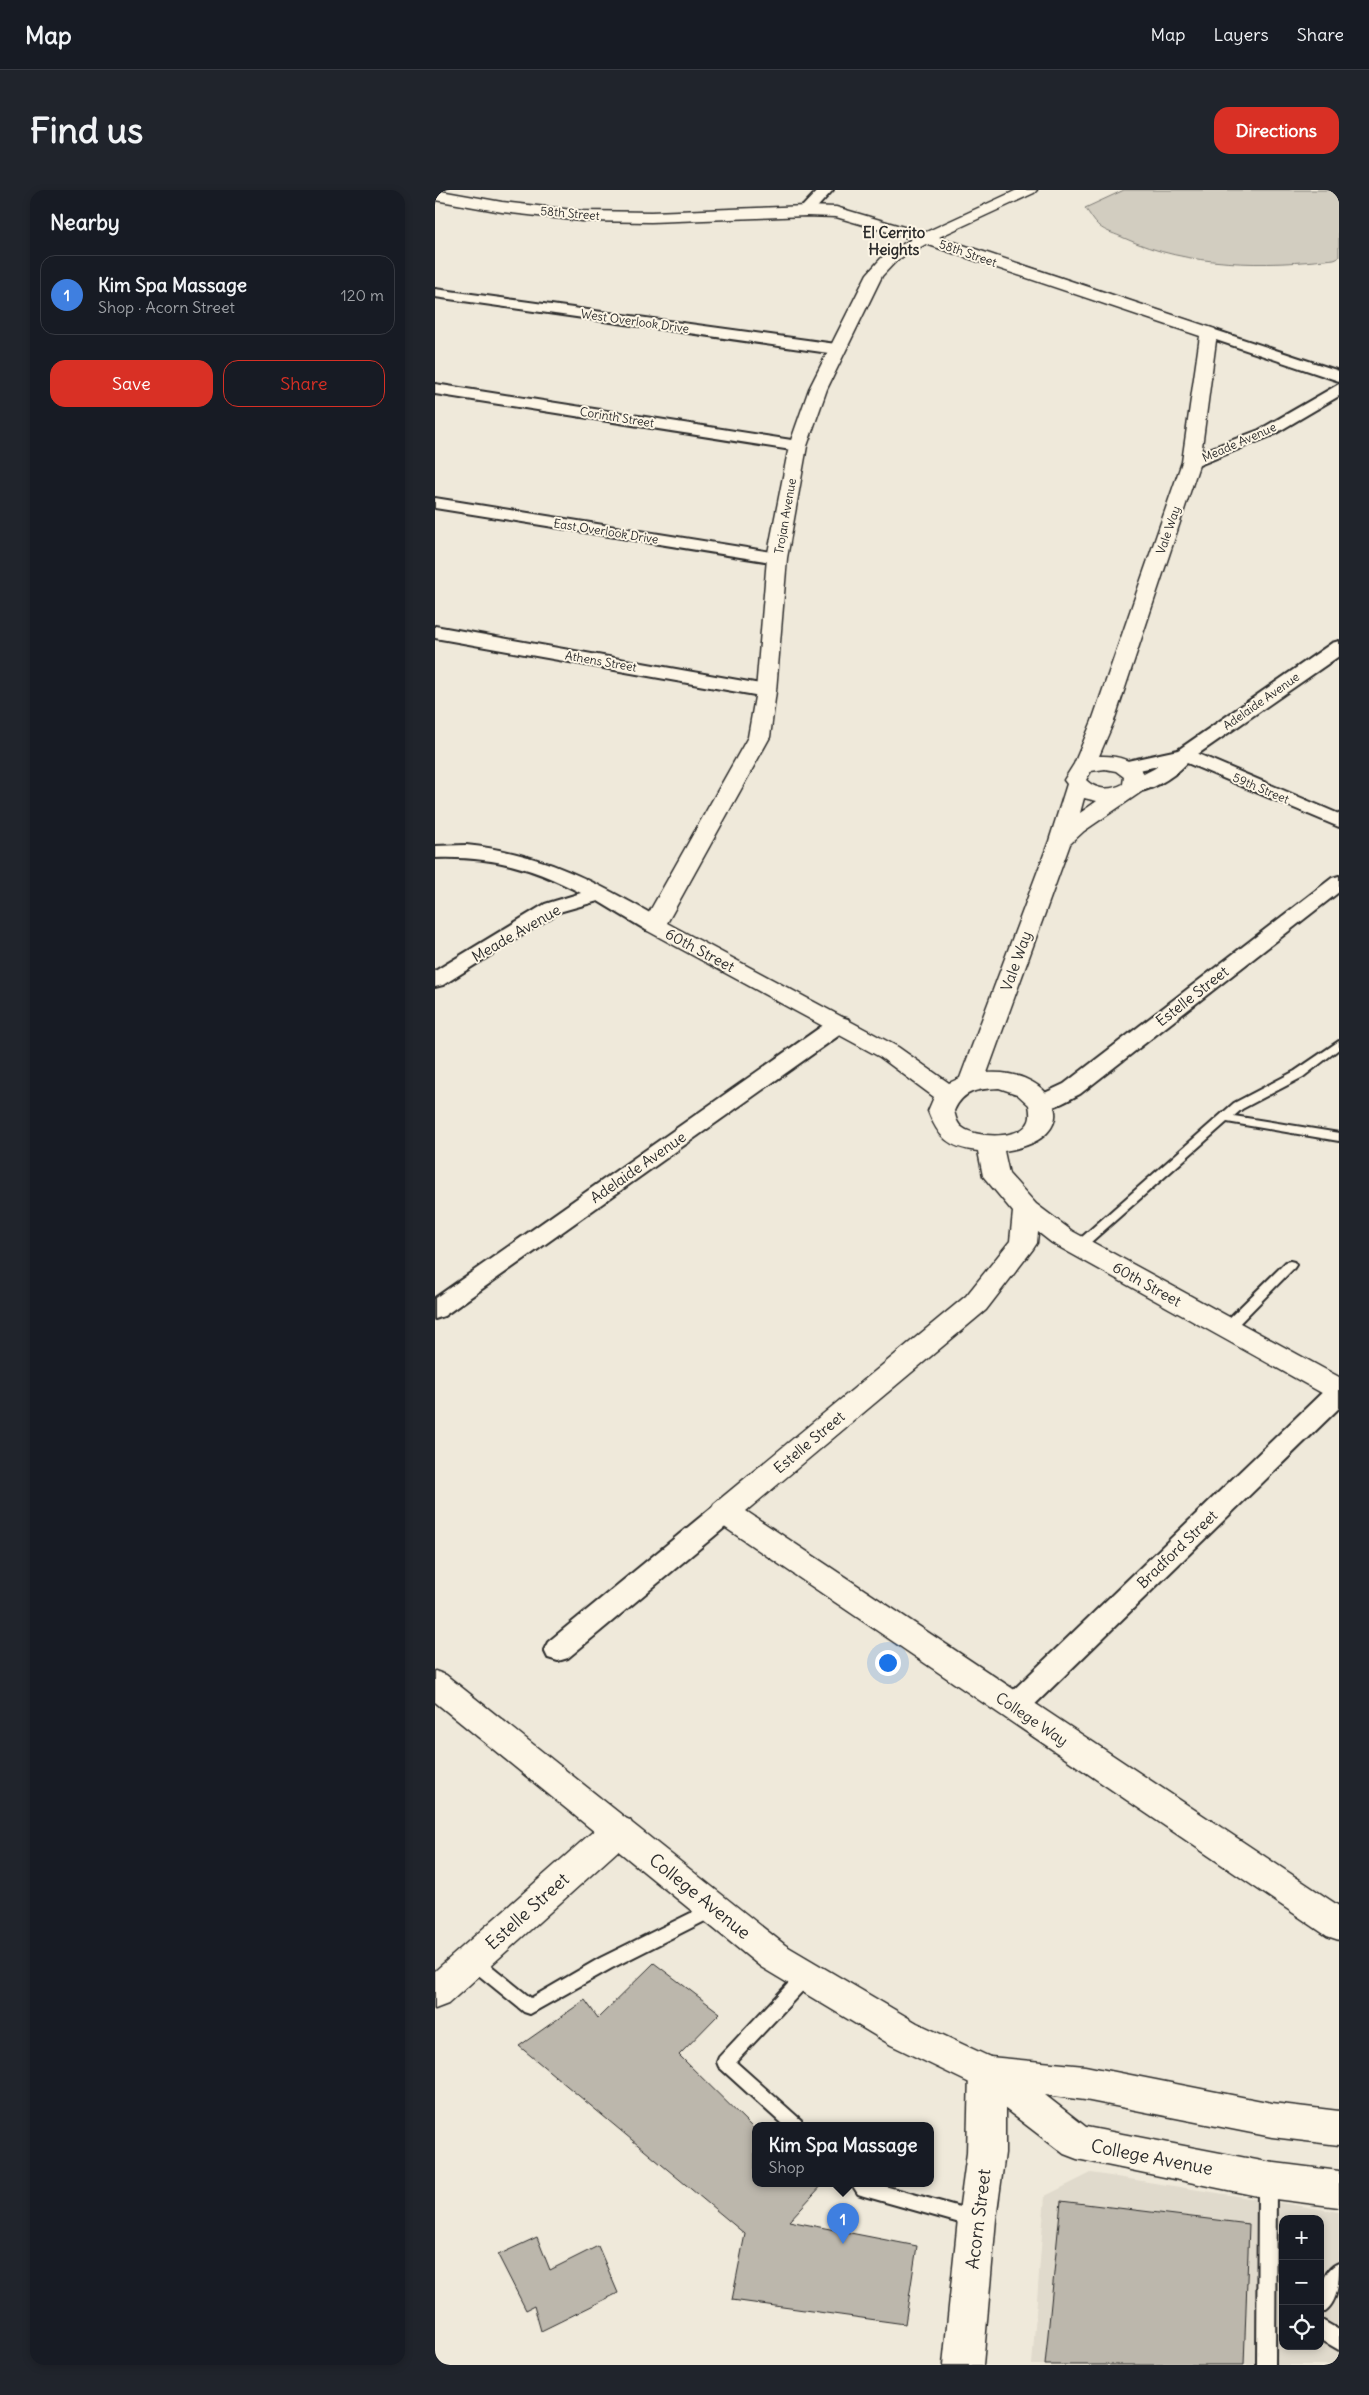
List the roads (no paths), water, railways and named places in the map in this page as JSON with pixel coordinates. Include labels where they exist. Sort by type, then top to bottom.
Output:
[{"type":"street","points":[[806,211],[826,190]]},
{"type":"street","name":"Trojan Avenue","points":[[654,924],[759,737],[766,691],[777,558],[798,446],[817,389],[836,349],[875,274],[891,257],[925,238],[1029,190]]},
{"type":"street","name":"58th Street","points":[[435,195],[502,207],[582,216],[651,217],[806,211],[836,212],[865,218],[1339,376]]},
{"type":"street","name":"West Overlook Drive","points":[[435,293],[836,349]]},
{"type":"street","name":"Vale Way","points":[[971,1082],[1060,841],[1081,776],[1103,721],[1191,462],[1209,333]]},
{"type":"street","name":"Corinth Street","points":[[435,389],[798,446]]},
{"type":"street","name":"Meade Avenue","points":[[1191,462],[1265,433],[1339,389]]},
{"type":"street","name":"East Overlook Drive","points":[[435,503],[777,558]]},
{"type":"street","name":"Athens Street","points":[[435,632],[766,691]]},
{"type":"street","name":"Adelaide Avenue","points":[[1129,781],[1149,781],[1339,648]]},
{"type":"street","points":[[1103,721],[1129,781]]},
{"type":"street","name":"59th Street","points":[[1184,755],[1339,821]]},
{"type":"street","points":[[1100,762],[1129,781],[1120,794],[1100,795],[1091,793],[1081,776],[1100,762]]},
{"type":"street","name":"Vale Way","points":[[1060,841],[1129,781]]},
{"type":"street","name":"60th Street","points":[[435,852],[487,852],[544,865],[840,1024],[907,1063],[948,1095]]},
{"type":"street","name":"Estelle Street","points":[[1042,1103],[1072,1089],[1339,882]]},
{"type":"street","name":"Meade Avenue","points":[[435,980],[552,908],[600,894]]},
{"type":"street","name":"Adelaide Avenue","points":[[435,1310],[840,1024]]},
{"type":"street","points":[[1000,1080],[1026,1088],[1042,1103],[1043,1119],[1034,1133],[1015,1142],[990,1145],[965,1140],[947,1127],[941,1111],[948,1095],[971,1082],[1000,1080]]},
{"type":"street","name":"60th Street","points":[[990,1145],[996,1176],[1027,1210],[1062,1237],[1339,1391]]},
{"type":"street","name":"Estelle Street","points":[[558,1650],[976,1303],[1023,1242],[1027,1210]]},
{"type":"street","name":"Bradford Street","points":[[1014,1707],[1339,1391]]},
{"type":"street","name":"College Way","points":[[725,1512],[1339,1925]]},
{"type":"street","name":"College Avenue","points":[[435,1684],[773,1956],[904,2034],[987,2073],[1077,2142],[1267,2180],[1339,2189]]},
{"type":"street","name":"Estelle Street","points":[[435,1993],[618,1830]]},
{"type":"street","name":"College Avenue","points":[[987,2073],[1085,2083],[1272,2120],[1339,2128]]},
{"type":"street","name":"Acorn Street","points":[[963,2365],[977,2219],[986,2153],[987,2073]]},
{"type":"lane","points":[[1078,1247],[1238,1106],[1299,1074],[1339,1044]]},
{"type":"lane","points":[[1224,1118],[1339,1138]]},
{"type":"lane","points":[[1227,1328],[1290,1265]]},
{"type":"lane","points":[[472,1960],[530,2007],[606,1963],[715,1908]]},
{"type":"lane","points":[[792,2122],[725,2062],[807,1976]]},
{"type":"lane","points":[[1267,2180],[1267,2365]]},
{"type":"lane","points":[[863,2187],[977,2219]]},
{"type":"lane","points":[[1324,2298],[1339,2272]]},
{"type":"lane","points":[[1324,2331],[1339,2341]]},
{"type":"place","name":"Kim Spa Massage","points":[[843,2244]]},
{"type":"district","name":"El Cerrito Heights","points":[[894,240]]}]
